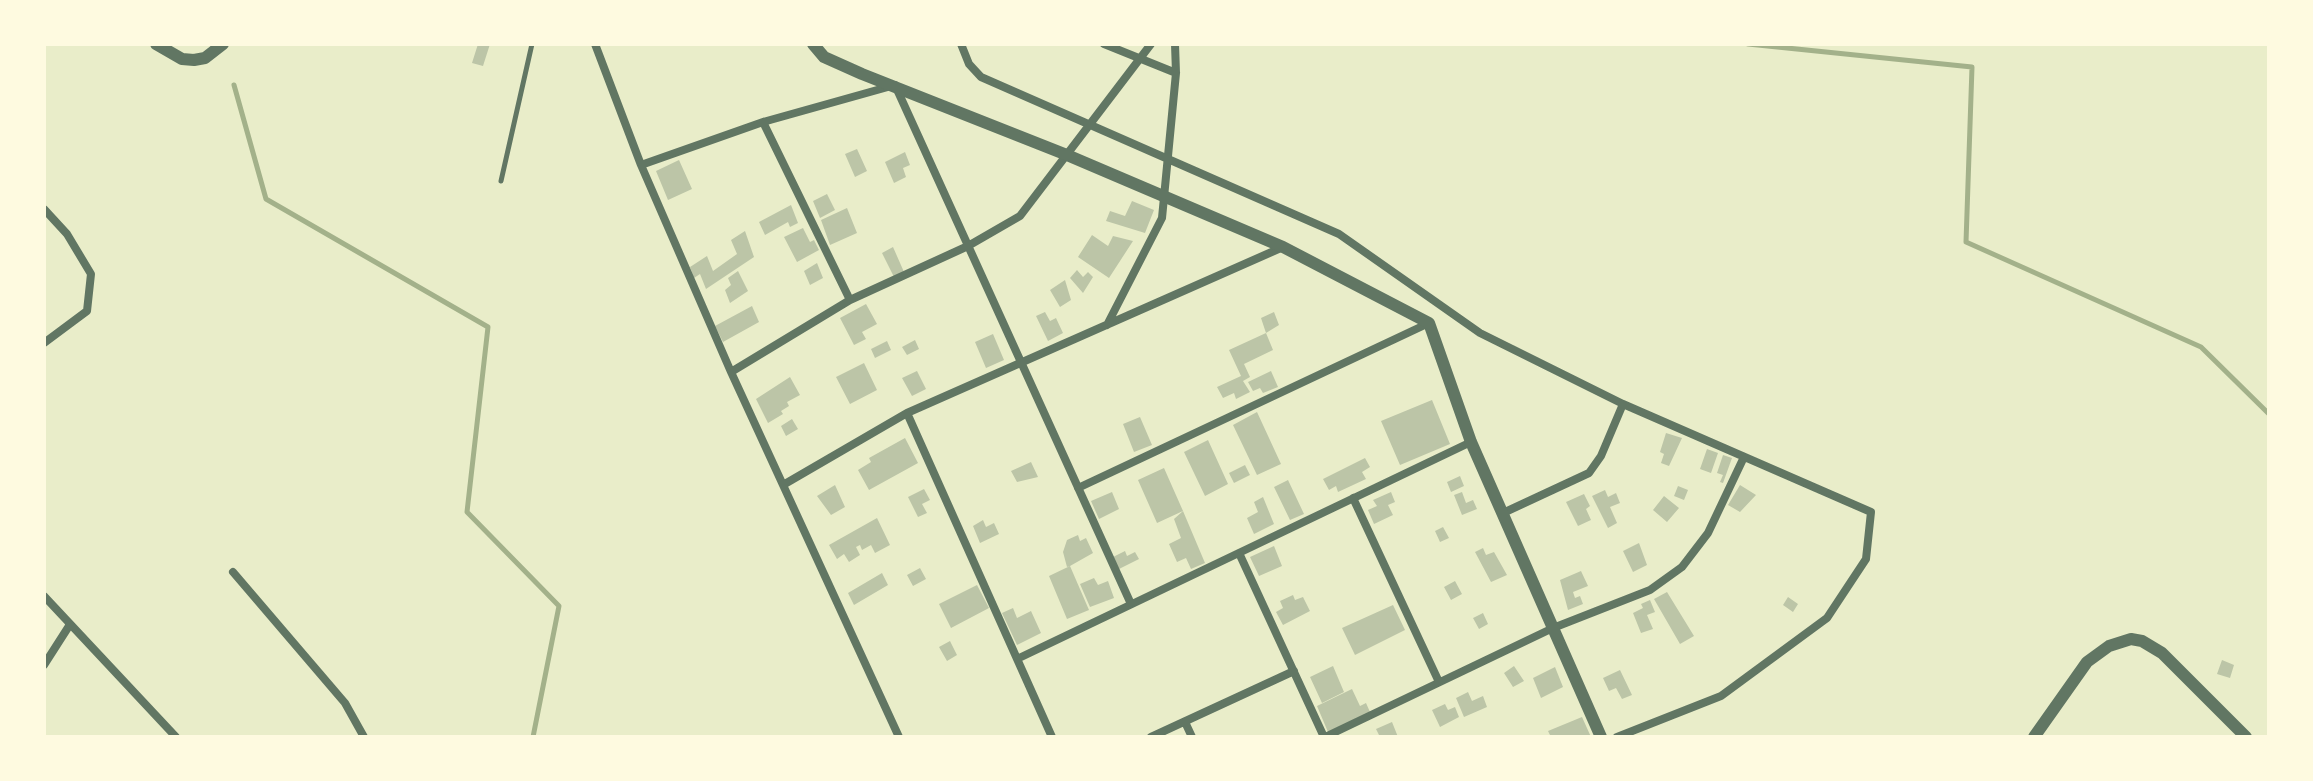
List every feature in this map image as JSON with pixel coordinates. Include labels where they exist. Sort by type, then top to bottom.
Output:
[{"type":"street","points":[[156,44],[182,59],[194,60],[216,52],[223,44]]},
{"type":"street","points":[[595,44],[641,165],[731,372],[899,737]]},
{"type":"street","points":[[813,44],[824,57],[1283,247],[1429,323],[1471,442],[1601,737]]},
{"type":"street","points":[[961,44],[969,64],[981,77],[1339,234],[1480,333],[1623,404],[1871,512],[1866,559],[1827,618],[1721,696],[1617,737]]},
{"type":"street","points":[[1104,44],[1138,61],[1176,73]]},
{"type":"street","points":[[731,372],[850,300],[968,246],[1020,216],[1151,44]]},
{"type":"street","points":[[1106,325],[1162,218],[1176,73],[1175,44]]},
{"type":"street","points":[[641,165],[763,122],[895,85]]},
{"type":"street","points":[[895,85],[1131,604]]},
{"type":"street","points":[[763,122],[850,300]]},
{"type":"street","points":[[44,209],[67,234],[91,274],[87,311],[44,343]]},
{"type":"street","points":[[783,485],[907,413],[1283,247]]},
{"type":"street","points":[[1078,488],[1429,323]]},
{"type":"street","points":[[1503,513],[1589,473],[1601,456],[1623,404]]},
{"type":"street","points":[[907,413],[1052,737]]},
{"type":"street","points":[[1017,659],[1471,442]]},
{"type":"street","points":[[1239,553],[1325,737],[1553,628],[1650,590],[1682,567],[1708,533],[1744,457]]},
{"type":"street","points":[[1353,498],[1439,682]]},
{"type":"street","points":[[233,572],[345,703],[364,737]]},
{"type":"street","points":[[44,596],[176,737]]},
{"type":"street","points":[[44,665],[69,626]]},
{"type":"street","points":[[2034,737],[2087,662],[2109,646],[2131,639],[2142,641],[2162,653],[2246,737]]},
{"type":"street","points":[[1151,737],[1294,671]]},
{"type":"street","points":[[1185,722],[1192,737]]},
{"type":"lane","points":[[501,181],[532,44]]},
{"type":"building","points":[[478,44],[490,44],[483,66],[472,63]]},
{"type":"building","points":[[857,149],[867,171],[855,177],[845,154]]},
{"type":"building","points":[[905,152],[910,165],[903,168],[906,177],[894,183],[885,162]]},
{"type":"building","points":[[679,160],[692,189],[668,200],[656,171]]},
{"type":"building","points":[[827,194],[835,210],[820,218],[813,201]]},
{"type":"building","points":[[1132,201],[1154,210],[1145,233],[1106,221],[1110,211],[1125,216]]},
{"type":"building","points":[[791,205],[798,223],[790,227],[788,222],[765,235],[759,222]]},
{"type":"building","points":[[847,208],[857,233],[830,245],[821,220]]},
{"type":"building","points":[[803,228],[810,242],[814,240],[819,250],[797,262],[784,237]]},
{"type":"building","points":[[745,231],[754,257],[706,289],[700,274],[694,278],[690,267],[707,256],[713,271],[737,254],[731,240]]},
{"type":"building","points":[[1092,235],[1108,246],[1113,236],[1133,241],[1109,278],[1078,257]]},
{"type":"building","points":[[893,247],[904,272],[894,277],[882,253]]},
{"type":"building","points":[[817,263],[823,278],[810,285],[804,271]]},
{"type":"building","points":[[1077,270],[1083,277],[1088,272],[1093,277],[1083,293],[1070,278]]},
{"type":"building","points":[[738,271],[748,291],[730,303],[725,290],[731,285],[728,278]]},
{"type":"building","points":[[1065,280],[1071,300],[1060,307],[1050,290]]},
{"type":"building","points":[[866,304],[877,324],[862,332],[866,339],[854,345],[840,318]]},
{"type":"building","points":[[752,306],[759,322],[723,342],[715,326]]},
{"type":"building","points":[[1045,312],[1050,321],[1056,318],[1063,333],[1048,341],[1036,316]]},
{"type":"building","points":[[1274,312],[1279,325],[1266,333],[1261,318]]},
{"type":"building","points":[[1266,333],[1273,350],[1244,364],[1250,377],[1243,381],[1250,392],[1236,399],[1234,393],[1223,398],[1217,387],[1241,376],[1229,350]]},
{"type":"building","points":[[993,334],[1004,360],[986,368],[975,342]]},
{"type":"building","points":[[915,340],[919,349],[907,355],[902,347]]},
{"type":"building","points":[[887,341],[891,350],[875,358],[871,349]]},
{"type":"building","points":[[864,363],[877,390],[850,404],[836,377]]},
{"type":"building","points":[[917,371],[926,389],[912,396],[902,378]]},
{"type":"building","points":[[1271,371],[1278,387],[1263,393],[1260,388],[1253,391],[1248,382]]},
{"type":"building","points":[[790,377],[800,395],[787,402],[789,406],[781,411],[783,414],[768,423],[756,399]]},
{"type":"building","points":[[1432,400],[1450,444],[1400,465],[1381,421]]},
{"type":"building","points":[[1257,412],[1281,464],[1257,475],[1233,425]]},
{"type":"building","points":[[1140,417],[1152,445],[1134,452],[1123,424]]},
{"type":"building","points":[[792,419],[798,429],[786,436],[781,426]]},
{"type":"building","points":[[1666,433],[1682,438],[1669,466],[1661,463],[1664,454],[1660,452]]},
{"type":"building","points":[[905,438],[918,463],[869,490],[858,470],[871,462],[869,458]]},
{"type":"building","points":[[1208,440],[1228,484],[1205,496],[1184,452]]},
{"type":"building","points":[[1707,449],[1718,453],[1711,473],[1700,469]]},
{"type":"building","points":[[1723,455],[1732,458],[1723,483],[1720,482],[1723,475],[1717,473]]},
{"type":"building","points":[[1365,458],[1370,467],[1362,472],[1366,479],[1338,492],[1336,486],[1329,490],[1323,479]]},
{"type":"building","points":[[1031,462],[1038,477],[1017,482],[1011,471]]},
{"type":"building","points":[[1245,465],[1250,475],[1234,483],[1229,473]]},
{"type":"building","points":[[1164,468],[1183,511],[1157,523],[1138,480]]},
{"type":"building","points":[[1460,476],[1464,486],[1451,492],[1447,482]]},
{"type":"building","points":[[1288,480],[1304,514],[1290,520],[1274,487]]},
{"type":"building","points":[[835,485],[845,507],[831,515],[817,496]]},
{"type":"building","points":[[1740,485],[1756,495],[1740,512],[1728,505]]},
{"type":"building","points":[[1678,486],[1688,490],[1684,500],[1674,496]]},
{"type":"building","points":[[924,489],[930,500],[922,504],[927,513],[918,517],[908,497]]},
{"type":"building","points":[[1605,490],[1608,497],[1616,493],[1620,503],[1610,507],[1617,523],[1608,528],[1592,496]]},
{"type":"building","points":[[1112,492],[1119,509],[1099,519],[1091,501]]},
{"type":"building","points":[[1391,492],[1395,502],[1388,505],[1393,515],[1374,524],[1368,510],[1377,506],[1373,500]]},
{"type":"building","points":[[1462,492],[1466,503],[1473,500],[1477,509],[1462,515],[1454,495]]},
{"type":"building","points":[[1584,494],[1590,506],[1586,509],[1591,520],[1578,526],[1566,502]]},
{"type":"building","points":[[1664,496],[1679,508],[1667,522],[1653,510]]},
{"type":"building","points":[[1263,497],[1274,524],[1254,534],[1247,518],[1258,512],[1254,502]]},
{"type":"building","points":[[1183,511],[1205,563],[1191,569],[1186,558],[1177,562],[1169,544],[1181,538],[1174,519]]},
{"type":"building","points":[[877,518],[890,545],[875,553],[871,545],[862,550],[860,545],[856,547],[860,555],[849,562],[844,554],[837,559],[829,545]]},
{"type":"building","points":[[983,520],[986,527],[994,523],[999,534],[980,543],[973,526]]},
{"type":"building","points":[[1443,527],[1449,538],[1440,542],[1435,531]]},
{"type":"building","points":[[1078,535],[1080,541],[1086,538],[1093,553],[1067,567],[1063,552],[1067,540]]},
{"type":"building","points":[[1639,543],[1647,565],[1633,572],[1623,551]]},
{"type":"building","points":[[1274,546],[1282,566],[1259,576],[1250,557]]},
{"type":"building","points":[[1483,548],[1486,555],[1494,552],[1507,575],[1491,582],[1475,552]]},
{"type":"building","points":[[1125,551],[1127,556],[1135,552],[1139,559],[1119,569],[1113,557]]},
{"type":"building","points":[[1070,566],[1089,610],[1067,619],[1049,576]]},
{"type":"building","points":[[920,568],[926,579],[913,586],[907,575]]},
{"type":"building","points":[[1581,571],[1588,586],[1573,592],[1575,598],[1580,596],[1583,604],[1568,610],[1560,580]]},
{"type":"building","points":[[882,573],[888,585],[854,605],[848,593]]},
{"type":"building","points":[[1094,578],[1098,585],[1108,581],[1114,598],[1090,607],[1080,584]]},
{"type":"building","points":[[1455,581],[1462,594],[1451,600],[1444,587]]},
{"type":"building","points":[[977,585],[989,608],[951,628],[939,604]]},
{"type":"building","points":[[1667,592],[1694,636],[1680,644],[1654,599]]},
{"type":"building","points":[[1293,595],[1295,600],[1303,597],[1310,611],[1283,625],[1276,612],[1283,608],[1280,601]]},
{"type":"building","points":[[1788,597],[1798,604],[1793,612],[1783,605]]},
{"type":"building","points":[[1650,600],[1655,612],[1647,615],[1653,629],[1641,633],[1633,613]]},
{"type":"building","points":[[1393,605],[1405,630],[1355,655],[1342,628]]},
{"type":"building","points":[[1013,608],[1017,618],[1031,611],[1041,633],[1017,645],[1002,613]]},
{"type":"building","points":[[1483,613],[1488,624],[1479,629],[1473,618]]},
{"type":"building","points":[[950,641],[957,655],[947,661],[939,647]]},
{"type":"building","points":[[2222,660],[2234,665],[2230,678],[2217,674]]},
{"type":"building","points":[[1333,666],[1344,692],[1322,703],[1310,677]]},
{"type":"building","points":[[1514,666],[1524,681],[1513,687],[1504,673]]},
{"type":"building","points":[[1555,667],[1563,687],[1541,698],[1533,678]]},
{"type":"building","points":[[1620,670],[1632,695],[1622,699],[1616,688],[1609,691],[1603,678]]},
{"type":"building","points":[[1352,689],[1360,706],[1366,703],[1370,712],[1328,732],[1317,706]]},
{"type":"building","points":[[1468,692],[1472,701],[1483,696],[1487,707],[1464,717],[1456,698]]},
{"type":"building","points":[[1445,704],[1448,710],[1455,707],[1459,717],[1440,727],[1432,710]]},
{"type":"building","points":[[1582,717],[1591,737],[1551,737],[1548,731]]},
{"type":"building","points":[[1392,722],[1398,737],[1380,737],[1376,729]]},
{"type":"waterway","points":[[1748,44],[1972,67],[1966,242],[2201,347],[2269,414]]},
{"type":"waterway","points":[[234,85],[266,199],[488,327],[467,512],[559,606],[533,737]]}]
